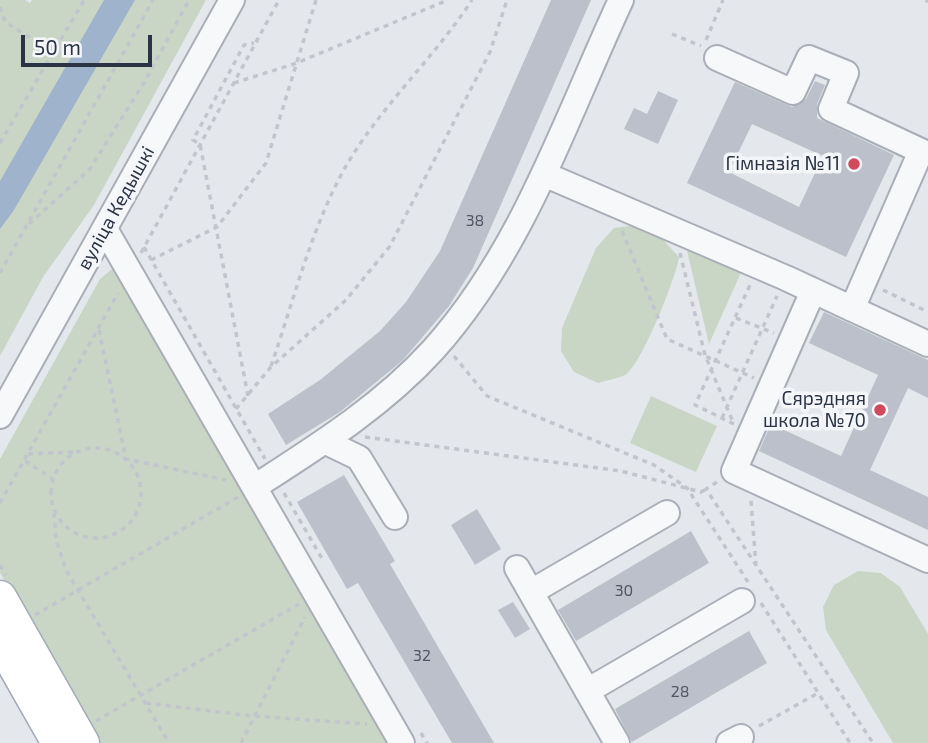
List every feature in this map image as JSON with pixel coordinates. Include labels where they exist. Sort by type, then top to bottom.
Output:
[{"type":"main road","points":[[0,597],[87,733]]},
{"type":"main road","points":[[0,641],[54,738]]},
{"type":"street","name":"вуліца Кедышкі","points":[[0,416],[232,0]]},
{"type":"street","points":[[265,481],[333,438],[432,351],[476,296],[546,175],[621,0]]},
{"type":"street","points":[[710,53],[793,92],[809,58],[846,73],[831,109],[922,152],[852,309]]},
{"type":"street","points":[[546,175],[786,278],[928,344]]},
{"type":"street","points":[[105,229],[141,265],[265,481],[317,594],[409,732]]},
{"type":"street","points":[[813,291],[771,387],[743,435],[741,474],[928,560]]},
{"type":"street","points":[[333,438],[359,458],[395,517]]},
{"type":"street","points":[[531,592],[667,513]]},
{"type":"street","points":[[517,568],[617,743]]},
{"type":"street","points":[[587,691],[742,601]]},
{"type":"path","points":[[0,143],[84,0]]},
{"type":"path","points":[[0,273],[153,0]]},
{"type":"path","points":[[26,226],[89,170],[145,81],[189,0]]},
{"type":"path","points":[[0,503],[99,328],[141,265],[144,247],[279,0]]},
{"type":"path","points":[[141,265],[217,227],[266,163],[316,0]]},
{"type":"path","points":[[232,83],[295,64],[448,0]]},
{"type":"path","points":[[270,368],[322,216],[346,166],[381,115],[457,23],[472,0]]},
{"type":"path","points":[[228,417],[270,368],[346,300],[390,246],[490,51],[507,0]]},
{"type":"path","points":[[672,34],[710,53],[723,0]]},
{"type":"path","points":[[0,7],[5,22],[53,52]]},
{"type":"path","points":[[248,396],[200,144],[193,140],[244,45],[255,43]]},
{"type":"path","points":[[609,201],[667,339],[771,387]]},
{"type":"path","points":[[672,228],[705,355],[727,407],[743,435]]},
{"type":"path","points":[[144,247],[141,265],[265,481],[330,573]]},
{"type":"path","points":[[743,435],[722,418],[695,405],[758,266]]},
{"type":"path","points":[[722,418],[786,278]]},
{"type":"path","points":[[864,281],[928,312]]},
{"type":"path","points":[[736,318],[792,340]]},
{"type":"path","points":[[54,510],[74,533],[88,538],[110,536],[129,525],[138,513],[141,484],[127,459],[99,328]]},
{"type":"path","points":[[333,438],[621,471],[701,492],[741,474],[757,565]]},
{"type":"path","points":[[28,454],[103,448],[127,459],[265,481]]},
{"type":"path","points":[[77,452],[59,468],[53,479],[51,489],[58,547],[77,591],[169,743]]},
{"type":"path","points":[[24,461],[53,479]]},
{"type":"path","points":[[31,617],[265,481]]},
{"type":"path","points":[[706,489],[873,743]]},
{"type":"path","points":[[87,733],[141,694],[317,594]]},
{"type":"path","points":[[241,743],[252,716],[317,594]]},
{"type":"path","points":[[735,740],[818,693]]},
{"type":"path","points":[[146,703],[409,732],[427,743]]},
{"type":"green space","points":[[0,0],[25,0],[30,3],[32,0],[206,0],[94,205],[43,277],[0,356]]},
{"type":"green space","points":[[637,225],[656,232],[679,257],[665,301],[640,356],[625,375],[598,383],[574,372],[561,351],[562,328],[596,248],[614,228]]},
{"type":"green space","points":[[685,242],[743,268],[709,344]]},
{"type":"green space","points":[[112,269],[117,270],[393,743],[99,743],[0,573],[0,459],[100,279]]},
{"type":"green space","points":[[651,396],[717,426],[696,472],[630,443]]},
{"type":"green space","points":[[858,571],[881,573],[900,587],[928,634],[928,743],[893,743],[826,630],[823,607],[834,585]]},
{"type":"water","points":[[104,0],[135,0],[14,210],[0,229],[0,181]]},
{"type":"building","points":[[551,0],[591,0],[473,268],[449,306],[403,360],[340,412],[286,445],[268,414],[320,380],[380,331],[406,302],[440,251]]},
{"type":"building","name":"Гімназія №11","points":[[815,81],[825,85],[817,104],[817,118],[894,155],[846,257],[687,183],[735,82],[792,107],[806,99]],"holes":[[[752,124],[823,156],[799,207],[729,172]]]},
{"type":"building","points":[[658,91],[678,100],[658,144],[624,129],[634,108],[647,114]]},
{"type":"building","name":"Сярэдняя школа №70","points":[[824,312],[928,360],[928,398],[908,388],[870,470],[928,497],[928,530],[759,451],[771,424],[841,456],[878,375],[809,343]]},
{"type":"building","points":[[344,475],[395,561],[390,564],[494,743],[452,743],[358,583],[347,589],[297,502]]},
{"type":"building","points":[[477,509],[501,549],[475,565],[451,525]]},
{"type":"building","points":[[691,531],[709,563],[576,641],[558,610]]},
{"type":"building","points":[[513,602],[530,629],[515,638],[498,610]]},
{"type":"building","points":[[749,631],[767,663],[632,742],[615,709]]},
{"type":"place","name":"Гімназія №11","points":[[854,164]]},
{"type":"place","name":"Сярэдняя школа №70","points":[[880,410]]}]
